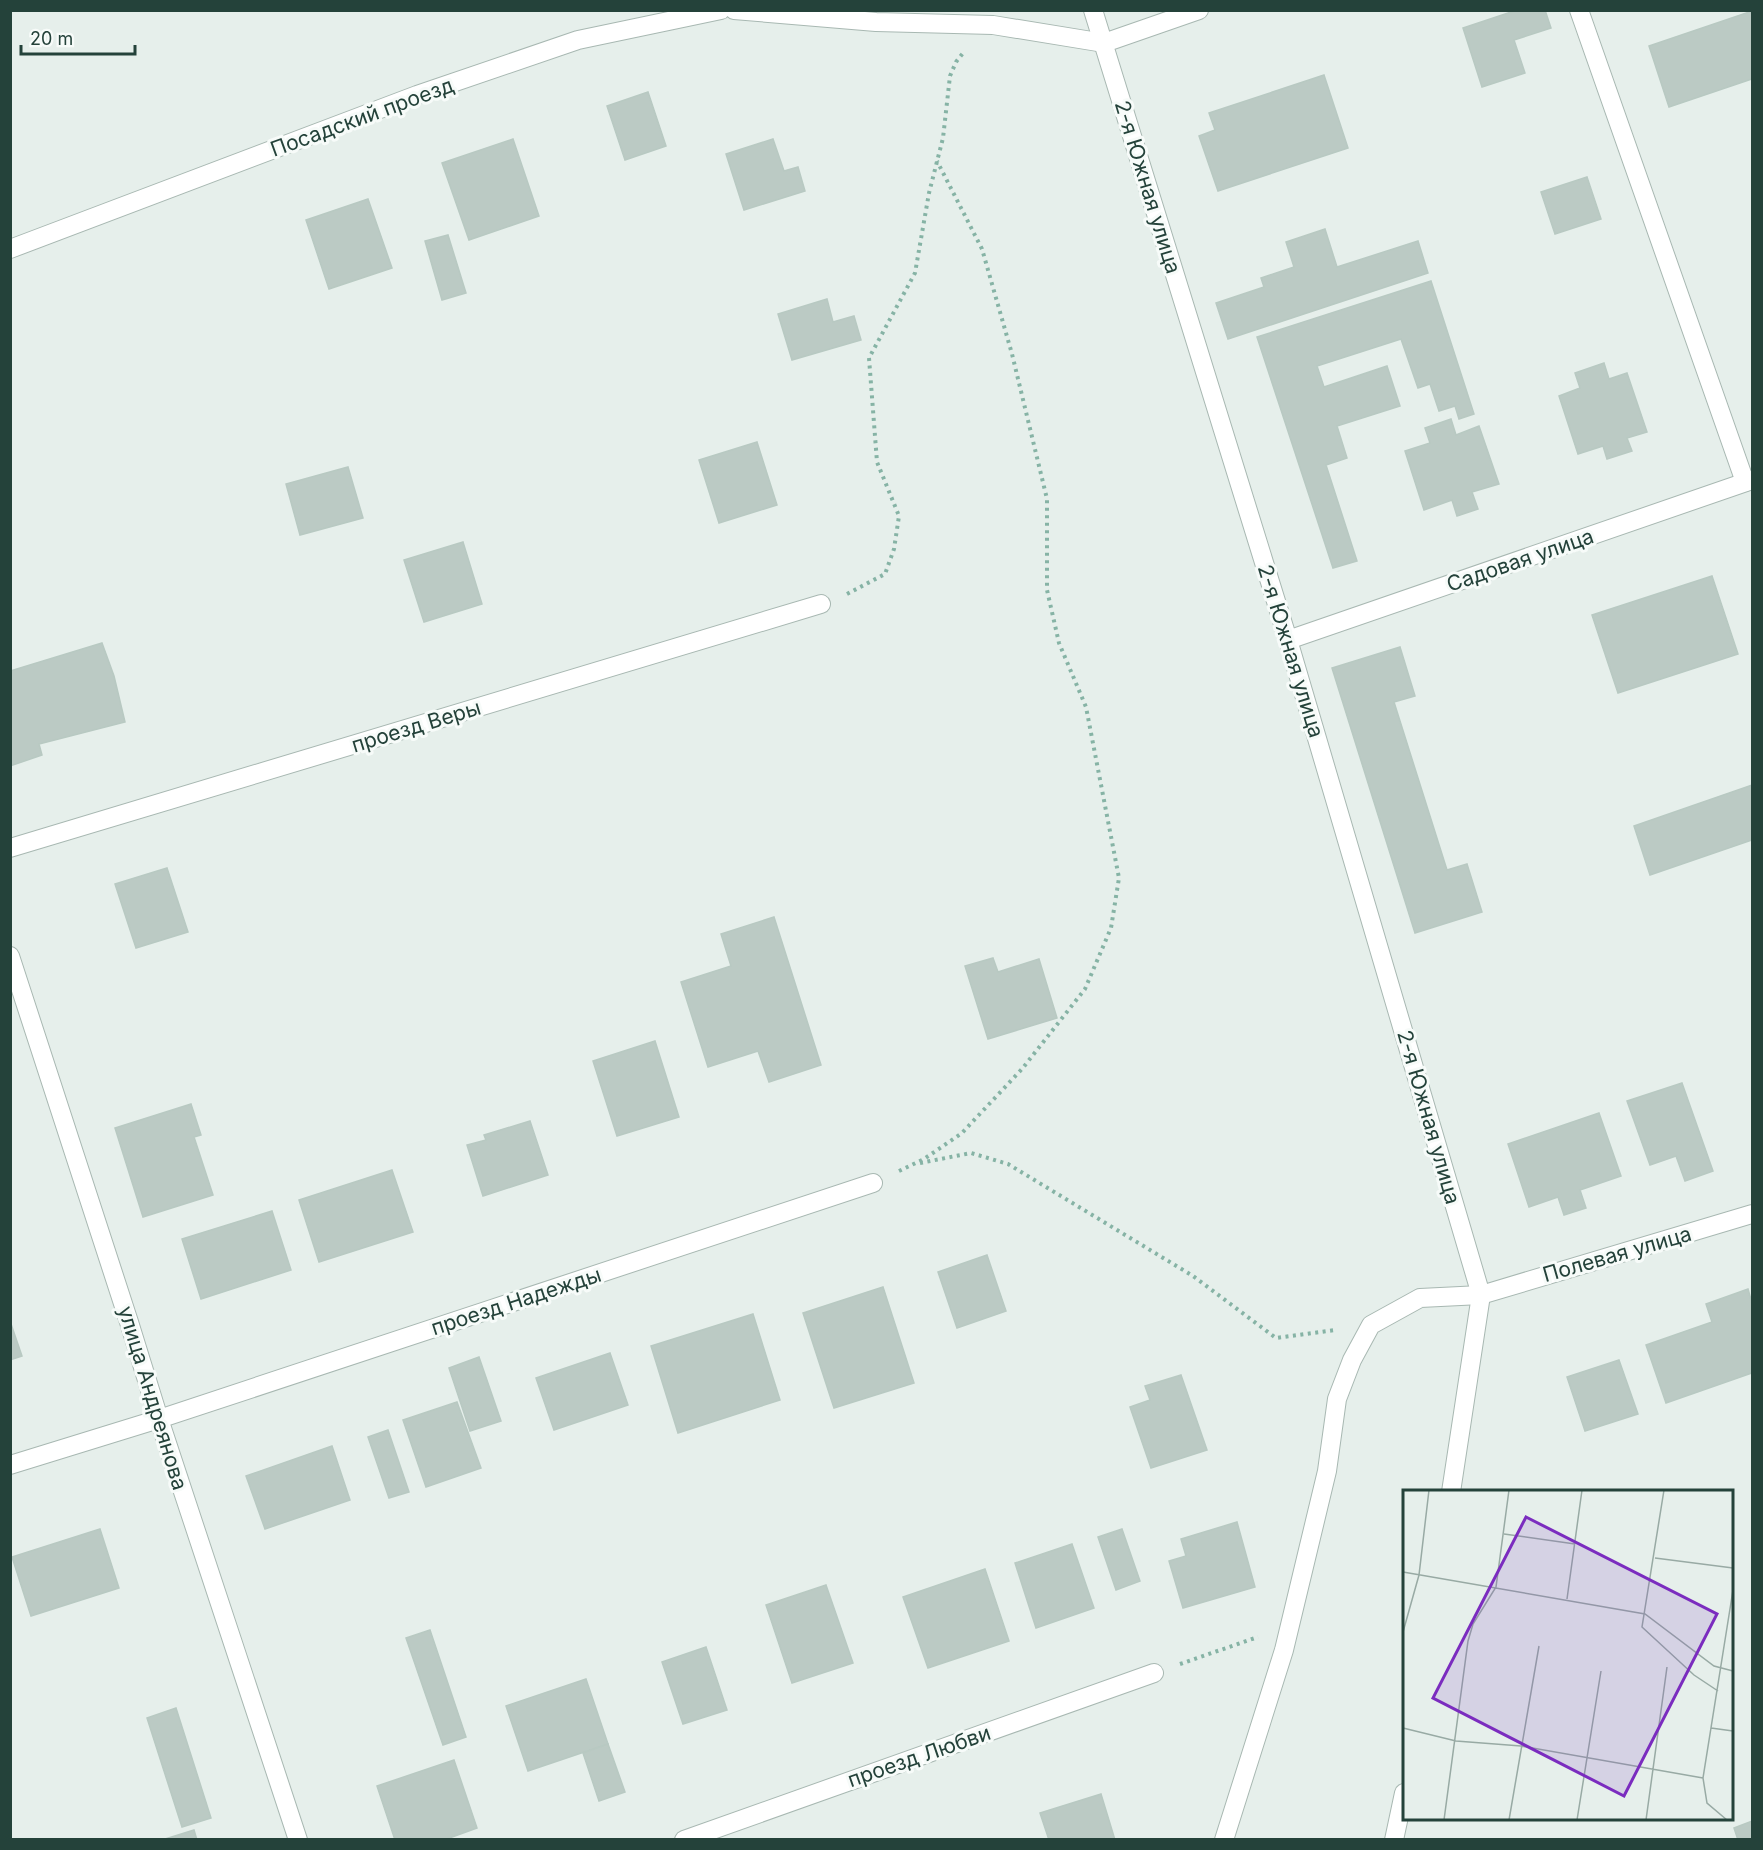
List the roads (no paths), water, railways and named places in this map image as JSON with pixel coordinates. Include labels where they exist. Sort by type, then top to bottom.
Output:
[{"type":"street","name":"Посадский проезд","points":[[10,249],[417,95],[578,40],[721,10]]},
{"type":"street","points":[[734,10],[876,22],[986,25],[1104,43],[1199,10]]},
{"type":"street","name":"2-я Южная улица","points":[[1093,10],[1288,640],[1481,1295]]},
{"type":"street","points":[[1580,10],[1749,481]]},
{"type":"street","name":"Садовая улица","points":[[1288,640],[1749,481]]},
{"type":"street","name":"проезд Веры","points":[[10,848],[821,604]]},
{"type":"street","name":"улица Андреянова","points":[[10,956],[159,1419],[298,1839]]},
{"type":"street","name":"проезд Надежды","points":[[10,1465],[159,1419],[873,1183]]},
{"type":"street","name":"Полевая улица","points":[[1224,1839],[1284,1650],[1327,1471],[1337,1399],[1352,1360],[1371,1325],[1420,1298],[1481,1295],[1752,1214]]},
{"type":"street","points":[[1451,1490],[1481,1295]]},
{"type":"street","name":"проезд Любви","points":[[684,1839],[1154,1673]]},
{"type":"street","points":[[1394,1839],[1403,1798]]}]
